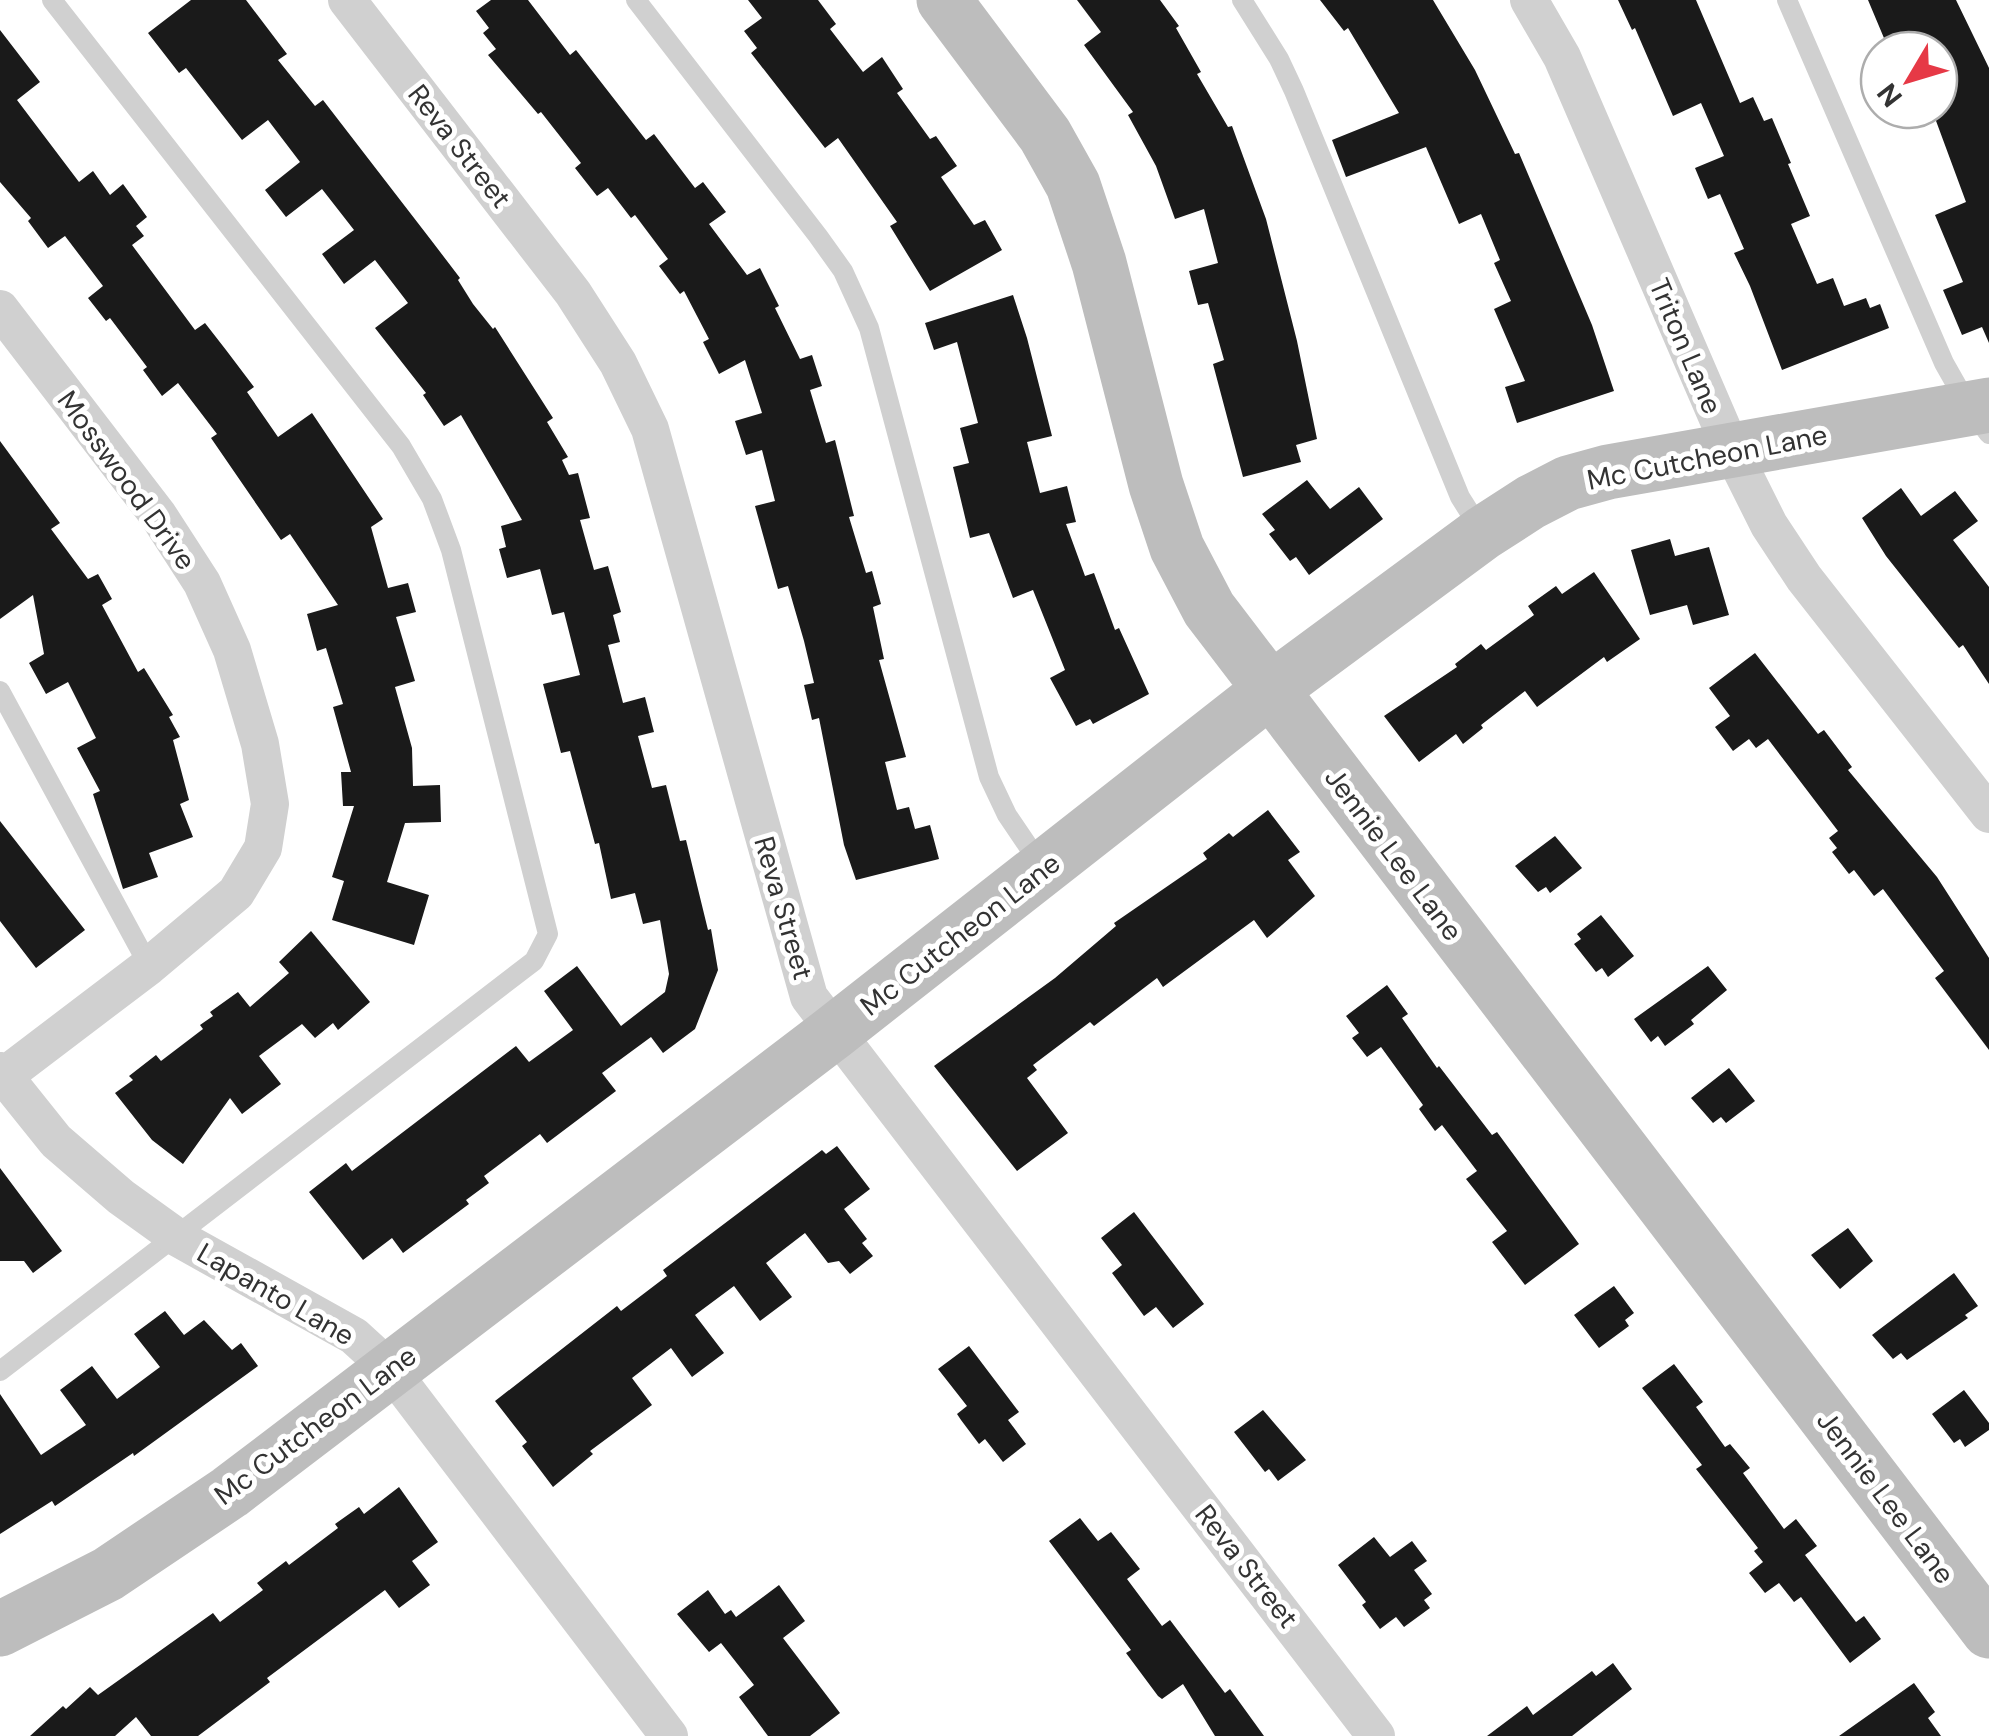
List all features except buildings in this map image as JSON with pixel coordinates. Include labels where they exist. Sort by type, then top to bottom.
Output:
[{"type":"street","name":"Reva Street","points":[[348,0],[573,293],[618,364],[650,429],[809,997],[1376,1736]]},
{"type":"street","name":"Jennie Lee Lane","points":[[944,0],[1045,135],[1073,185],[1099,263],[1156,485],[1177,548],[1208,609],[1989,1631]]},
{"type":"street","name":"Triton Lane","points":[[1529,0],[1562,57],[1732,451],[1769,525],[1804,578],[1989,814]]},
{"type":"street","name":"Mosswood Drive","points":[[0,309],[158,515],[202,583],[232,650],[260,744],[270,804],[263,848],[236,893],[149,966],[1,1076]]},
{"type":"street","name":"Mc Cutcheon Lane","points":[[0,1629],[108,1574],[230,1492],[834,1032],[1269,691],[1483,534],[1568,484],[1608,472],[1983,416]]},
{"type":"street","name":"Lapanto Lane","points":[[1,1076],[56,1142],[120,1197],[178,1238],[354,1336],[389,1368],[669,1736]]},
{"type":"lane","points":[[0,1371],[534,961],[548,934],[451,550],[432,499],[401,446],[52,0]]},
{"type":"lane","points":[[636,0],[842,270],[869,328],[989,778],[1007,815],[1044,869]]},
{"type":"lane","points":[[1242,0],[1294,91],[1460,497],[1483,534]]},
{"type":"lane","points":[[1787,0],[1944,363],[1983,416]]},
{"type":"lane","points":[[0,690],[149,966]]}]
